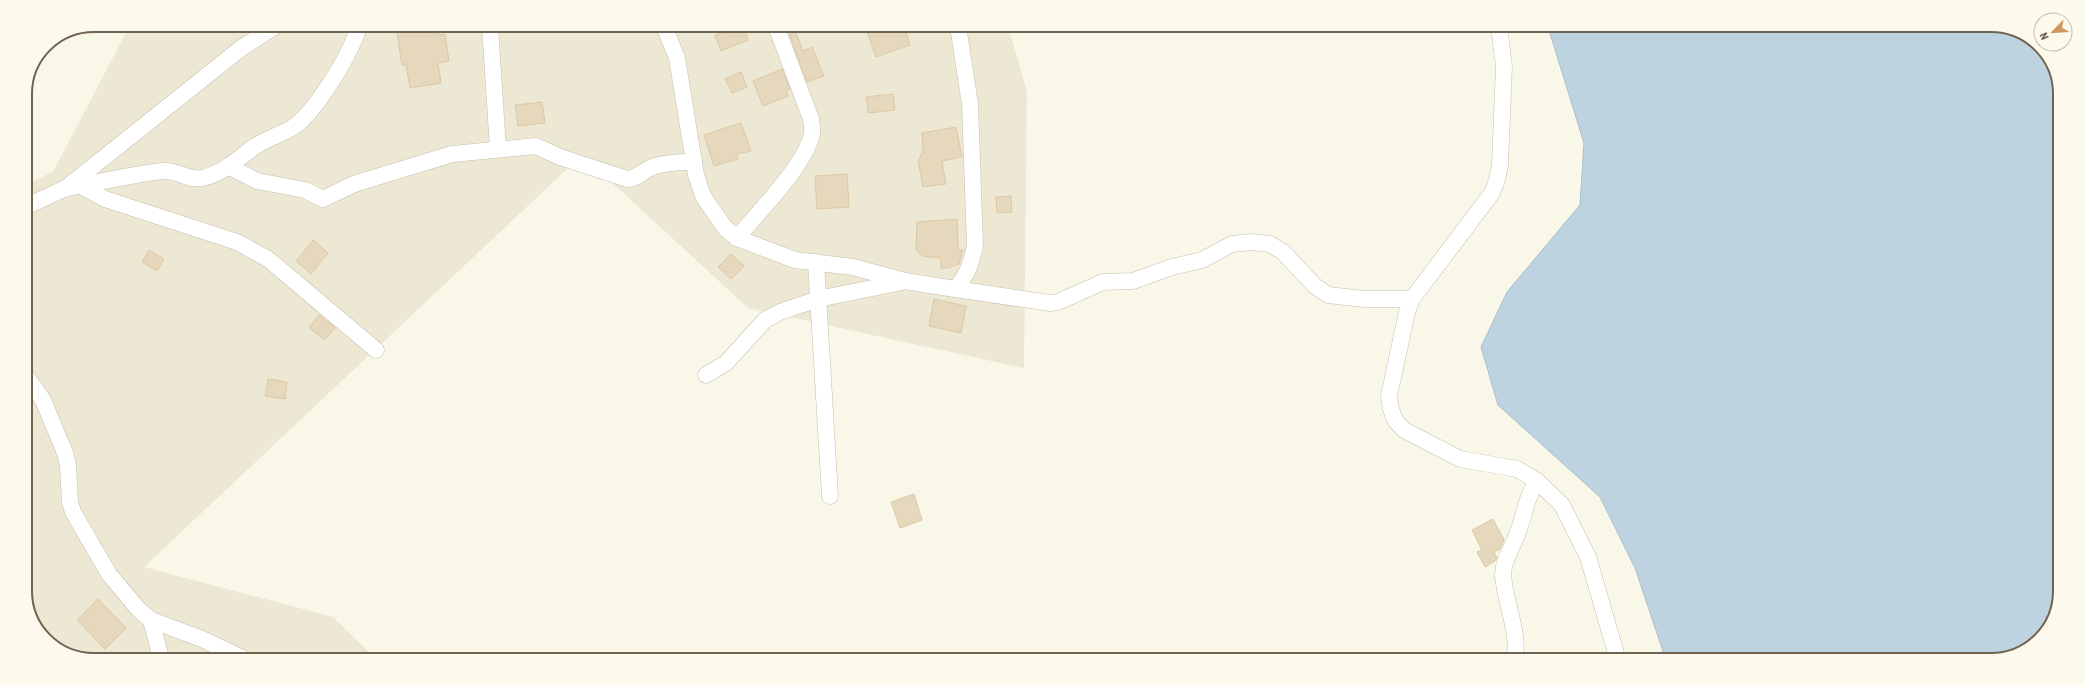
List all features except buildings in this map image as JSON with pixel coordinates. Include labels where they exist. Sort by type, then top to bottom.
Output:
[{"type":"street","points":[[73,187],[240,49],[266,32]]},
{"type":"street","points":[[32,204],[73,187],[165,171],[200,178],[212,175],[228,166],[263,141],[292,127],[302,119],[334,79],[356,32]]},
{"type":"street","points":[[490,32],[498,149]]},
{"type":"street","points":[[666,32],[677,58],[694,161],[703,196],[711,210],[725,228],[737,238],[783,257],[853,267],[906,282],[1050,304],[1058,302],[1103,282],[1133,280],[1172,267],[1202,260],[1232,244],[1251,242],[1270,244],[1283,252],[1315,286],[1328,294],[1364,299],[1412,299]]},
{"type":"street","points":[[737,238],[790,173],[806,149],[812,133],[811,119],[778,32]]},
{"type":"street","points":[[955,289],[965,277],[972,262],[974,246],[970,104],[959,32]]},
{"type":"street","points":[[1500,32],[1504,66],[1500,165],[1497,180],[1492,193],[1412,299],[1407,312],[1389,396],[1391,409],[1395,420],[1404,430],[1454,456],[1517,469],[1537,481],[1562,505],[1588,558],[1616,653]]},
{"type":"street","points":[[228,166],[256,181],[305,190],[323,199],[354,184],[436,158],[452,154],[498,149],[536,146],[560,157],[627,179],[634,179],[650,168],[694,161]]},
{"type":"street","points":[[73,187],[105,199],[238,242],[268,259],[376,350]]},
{"type":"street","points":[[816,262],[830,496]]},
{"type":"street","points":[[706,375],[726,363],[736,354],[765,320],[795,306],[818,299],[906,282]]},
{"type":"street","points":[[32,385],[43,400],[68,465],[70,502],[73,512],[109,574],[139,610],[150,620],[202,639],[231,653]]},
{"type":"street","points":[[1516,653],[1513,624],[1503,576],[1504,564],[1517,534],[1526,501],[1537,481]]},
{"type":"street","points":[[150,620],[160,653]]},
{"type":"shaded area","points":[[126,32],[1010,32],[1027,91],[1024,368],[748,308],[582,155],[144,567],[333,617],[370,653],[94,653],[78,651],[63,645],[47,632],[37,615],[32,595],[32,182],[53,172]]},
{"type":"water","points":[[1550,32],[1991,32],[2007,34],[2018,38],[2032,47],[2033,52],[2036,52],[2045,63],[2052,82],[2053,90],[2053,591],[2051,607],[2048,615],[2043,625],[2035,635],[2022,645],[2011,650],[1991,653],[1664,653],[1635,568],[1600,497],[1498,405],[1481,347],[1507,292],[1580,205],[1584,143]]}]
